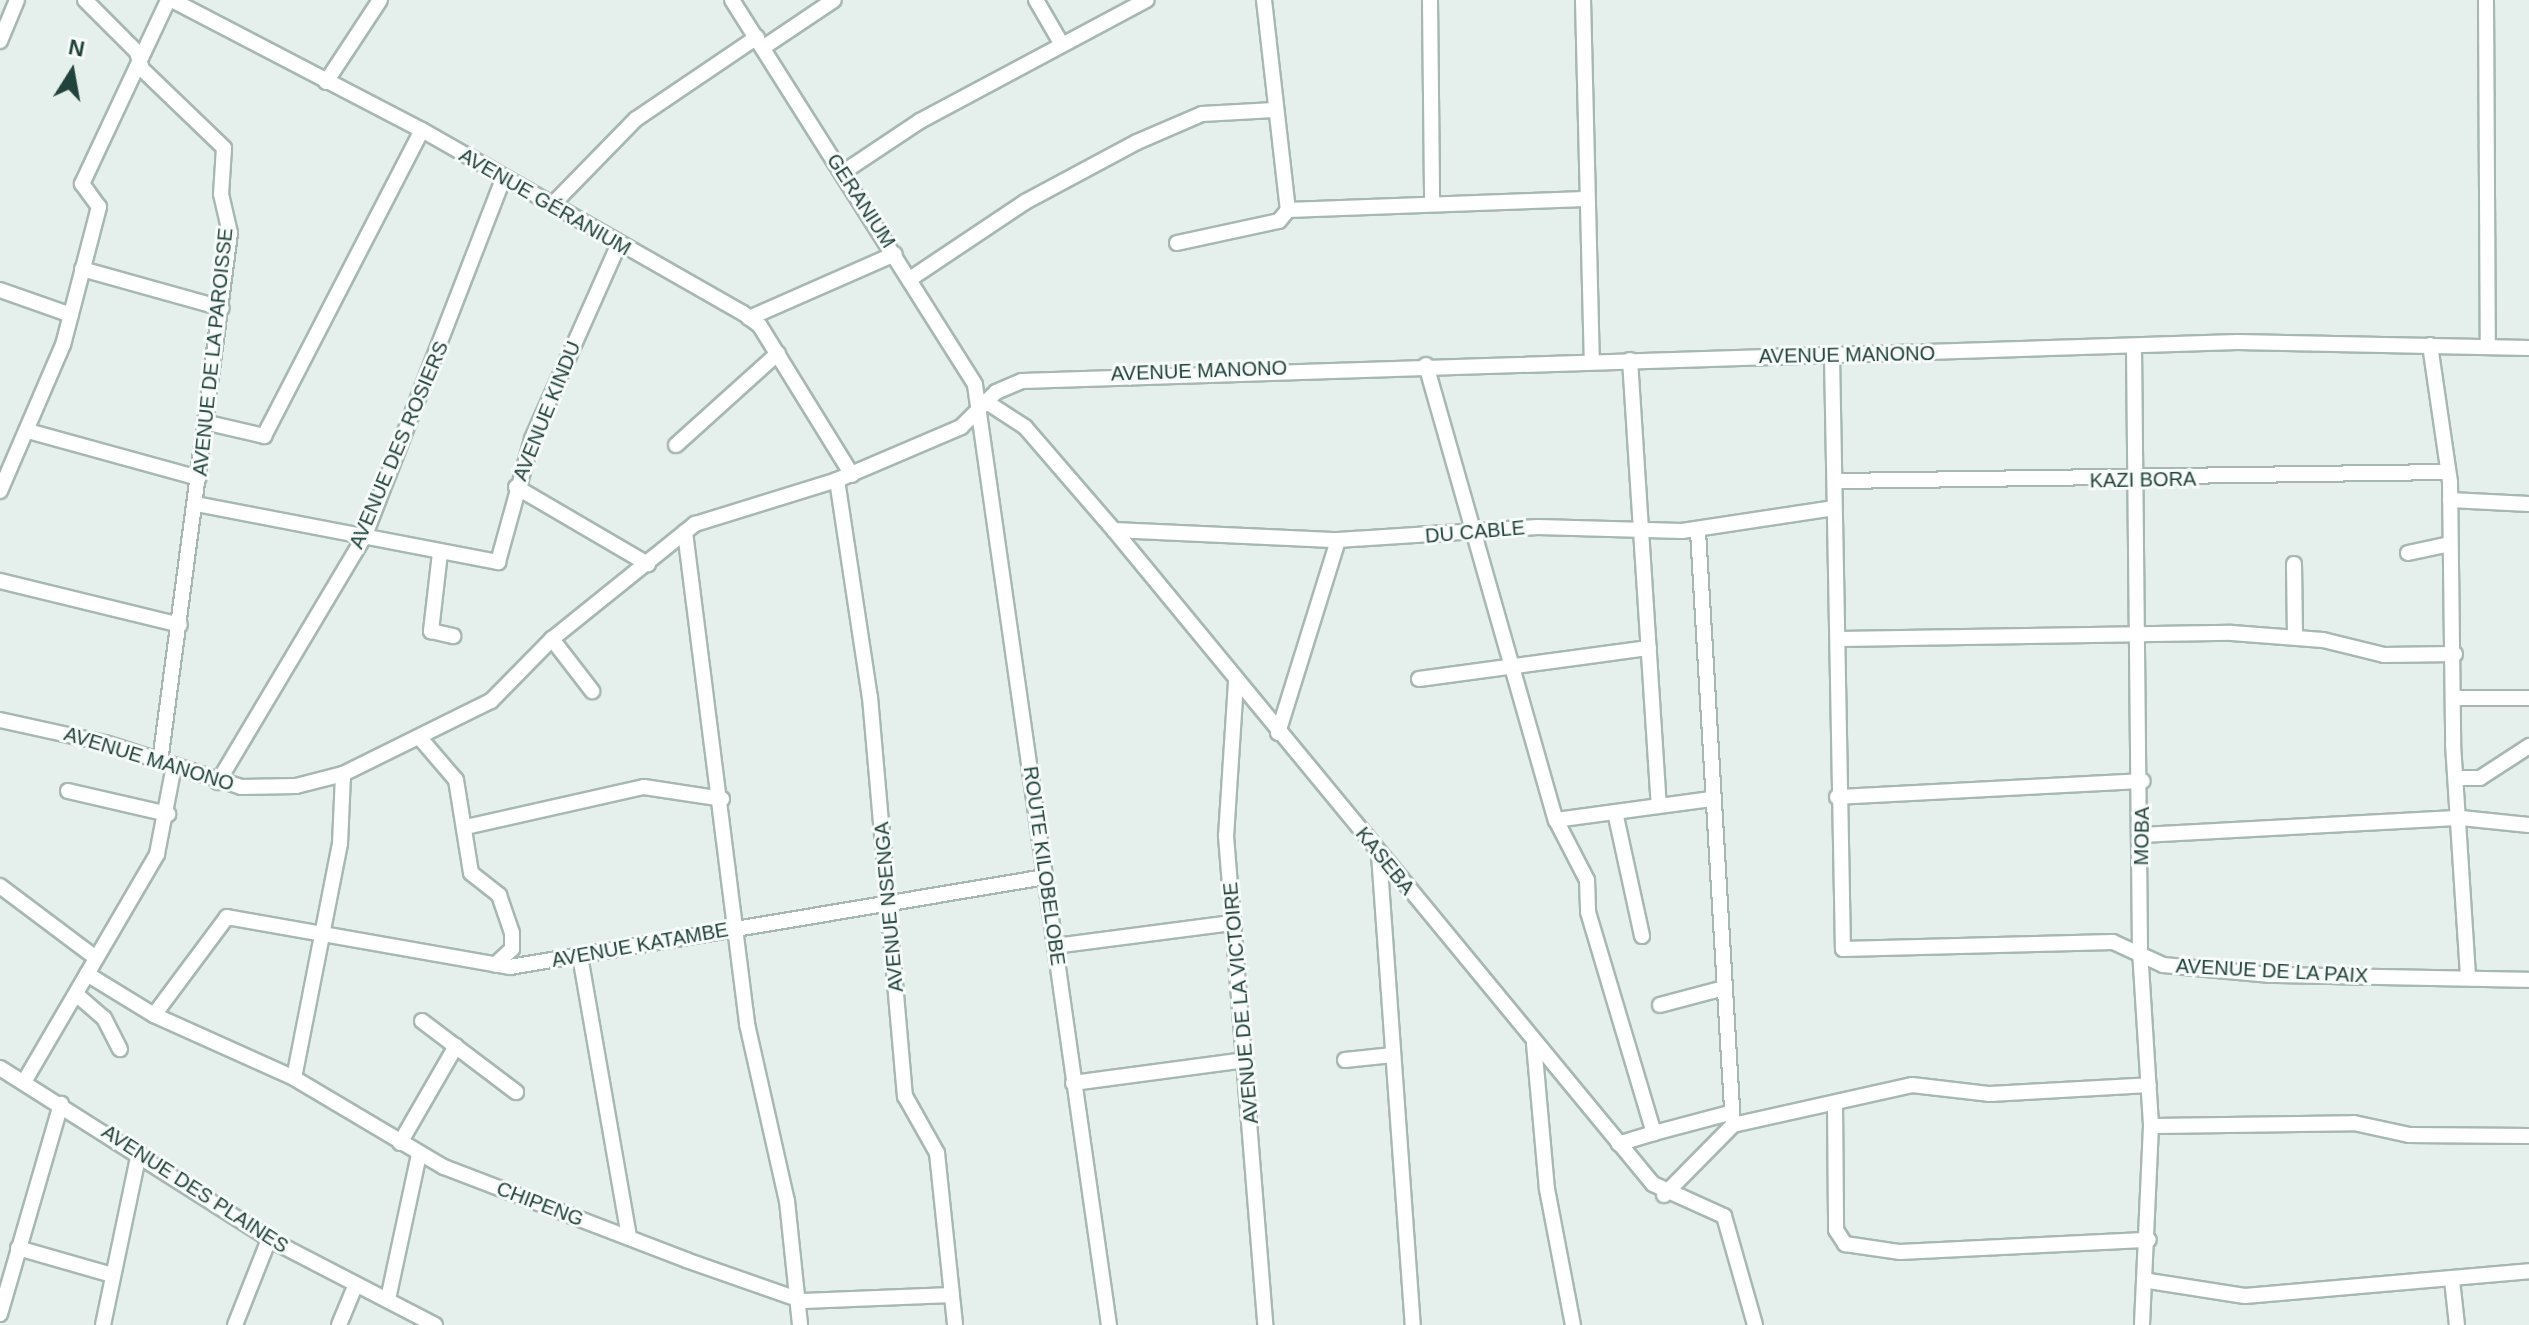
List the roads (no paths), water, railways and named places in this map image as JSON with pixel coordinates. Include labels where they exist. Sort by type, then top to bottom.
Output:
[{"type":"street","points":[[0,41],[17,0]]},
{"type":"street","name":"AVENUE DE LA PAROISSE","points":[[24,1082],[157,854],[168,814],[167,764],[180,625],[230,233],[221,194],[224,148],[142,69],[139,55],[85,0]]},
{"type":"street","points":[[0,491],[28,431],[71,315],[99,207],[82,184],[139,55],[170,0]]},
{"type":"street","name":"AVENUE GÉRANIUM","points":[[170,0],[422,130],[618,246],[749,318],[778,353],[852,475]]},
{"type":"street","points":[[326,82],[380,0]]},
{"type":"street","name":"GERANIUM","points":[[732,0],[966,364],[982,404]]},
{"type":"street","points":[[552,205],[636,119],[834,0]]},
{"type":"street","points":[[1036,0],[1061,43]]},
{"type":"street","points":[[842,173],[1061,43],[1147,0]]},
{"type":"street","points":[[1264,0],[1274,110],[1288,210]]},
{"type":"street","points":[[1430,0],[1432,200]]},
{"type":"street","points":[[1583,0],[1585,199],[1592,360]]},
{"type":"street","points":[[2486,0],[2488,345]]},
{"type":"street","points":[[910,279],[1025,202],[1137,142],[1202,114],[1274,110]]},
{"type":"street","points":[[204,422],[264,436],[422,130]]},
{"type":"street","name":"AVENUE DES ROSIERS","points":[[218,782],[365,535],[504,177]]},
{"type":"street","points":[[1177,243],[1279,221],[1288,210],[1432,200],[1585,199]]},
{"type":"street","name":"AVENUE KINDU","points":[[196,504],[498,562],[516,487],[618,246]]},
{"type":"street","points":[[749,318],[895,254]]},
{"type":"street","points":[[82,269],[222,308]]},
{"type":"street","points":[[0,290],[71,315]]},
{"type":"street","points":[[2430,345],[2450,500],[2447,545],[2455,654],[2457,778],[2468,978]]},
{"type":"street","name":"AVENUE MANONO","points":[[0,720],[167,764],[218,782],[272,789],[343,774],[491,701],[552,639],[685,532],[726,510],[852,475],[961,427],[982,404],[1010,384],[1049,377],[2134,347],[2488,345],[2529,348]]},
{"type":"street","name":"MOBA","points":[[2134,347],[2141,481],[2143,781],[2140,950],[2151,1126],[2149,1281],[2142,1325]]},
{"type":"street","points":[[676,445],[778,353]]},
{"type":"street","points":[[1832,356],[1838,481],[1834,508],[1840,639],[1837,797],[2143,781]]},
{"type":"street","points":[[1630,360],[1659,805]]},
{"type":"street","points":[[1426,365],[1508,662],[1556,820],[1587,880],[1588,912],[1654,1133]]},
{"type":"street","name":"KASEBA","points":[[982,404],[1025,427],[1114,530],[1534,1043],[1664,1195]]},
{"type":"street","name":"ROUTE KILOBELOBE","points":[[982,404],[1073,1083],[1109,1324]]},
{"type":"street","points":[[28,431],[199,478]]},
{"type":"street","name":"KAZI BORA","points":[[1838,481],[2141,481],[2448,472]]},
{"type":"street","name":"AVENUE NSENGA","points":[[837,480],[870,697],[905,1096],[937,1153],[955,1325]]},
{"type":"street","points":[[516,487],[648,564]]},
{"type":"street","points":[[2450,500],[2529,504]]},
{"type":"street","name":"DU CABLE","points":[[1114,530],[1338,540],[1641,527],[1698,531],[1834,508]]},
{"type":"street","points":[[1698,531],[1731,1119],[1664,1195],[1709,1207],[1728,1223],[1755,1325]]},
{"type":"street","points":[[685,532],[722,799],[747,1024],[787,1201],[800,1325]]},
{"type":"street","points":[[1278,733],[1338,540]]},
{"type":"street","points":[[2408,553],[2447,545]]},
{"type":"street","points":[[440,553],[431,631],[453,636]]},
{"type":"street","points":[[2294,564],[2295,637]]},
{"type":"street","points":[[0,581],[180,625]]},
{"type":"street","points":[[1840,639],[2142,631],[2295,637],[2384,655],[2455,654]]},
{"type":"street","points":[[552,639],[592,691]]},
{"type":"street","points":[[1419,679],[1508,662],[1649,648]]},
{"type":"street","name":"AVENUE DE LA VICTOIRE","points":[[1236,682],[1226,767],[1231,923],[1245,1060],[1265,1325]]},
{"type":"street","points":[[2455,698],[2529,698]]},
{"type":"street","points":[[420,738],[456,780],[471,873],[499,895],[514,940],[495,965]]},
{"type":"street","points":[[2457,778],[2480,778],[2529,746]]},
{"type":"street","points":[[294,1078],[343,826],[343,774]]},
{"type":"street","points":[[466,827],[644,787],[722,799]]},
{"type":"street","points":[[68,791],[168,814]]},
{"type":"street","name":"AVENUE DE LA PAIX","points":[[1837,797],[1839,939],[1843,949],[1865,953],[2098,941],[2140,950],[2163,965],[2271,975],[2529,980]]},
{"type":"street","points":[[1556,820],[1712,799]]},
{"type":"street","points":[[1615,812],[1642,936]]},
{"type":"street","points":[[2142,835],[2461,818],[2529,825]]},
{"type":"street","points":[[1379,854],[1413,1325]]},
{"type":"street","name":"AVENUE KATAMBE","points":[[154,1015],[218,924],[235,916],[495,965],[580,956],[887,899],[1045,877]]},
{"type":"street","points":[[0,886],[96,958]]},
{"type":"street","points":[[1055,946],[1231,923]]},
{"type":"street","points":[[580,956],[629,1236]]},
{"type":"street","name":"CHIPENG","points":[[87,974],[154,1015],[294,1078],[419,1155],[797,1300],[864,1304],[952,1295]]},
{"type":"street","points":[[1660,1005],[1724,988]]},
{"type":"street","points":[[76,994],[104,1018],[120,1049]]},
{"type":"street","points":[[422,1021],[516,1092]]},
{"type":"street","points":[[1534,1043],[1547,1189],[1573,1325]]},
{"type":"street","points":[[400,1143],[456,1046]]},
{"type":"street","points":[[1345,1060],[1393,1055]]},
{"type":"street","points":[[1073,1083],[1245,1060]]},
{"type":"street","name":"AVENUE DES PLAINES","points":[[0,1068],[139,1153],[269,1239],[435,1325]]},
{"type":"street","points":[[1619,1144],[1654,1133],[1835,1104],[1912,1085],[1990,1094],[2149,1085]]},
{"type":"street","points":[[0,1314],[61,1104]]},
{"type":"street","points":[[1835,1104],[1836,1230],[1845,1244],[1900,1252],[2149,1240]]},
{"type":"street","points":[[2151,1126],[2354,1123],[2409,1135],[2529,1136]]},
{"type":"street","points":[[103,1325],[139,1153]]},
{"type":"street","points":[[388,1299],[419,1155]]},
{"type":"street","points":[[235,1325],[269,1239]]},
{"type":"street","points":[[18,1248],[112,1275]]},
{"type":"street","points":[[2149,1281],[2219,1296],[2452,1280],[2529,1271]]},
{"type":"street","points":[[2452,1280],[2457,1325]]},
{"type":"street","points":[[339,1325],[356,1284]]},
{"type":"street","points":[[1099,1325],[1109,1324]]}]
